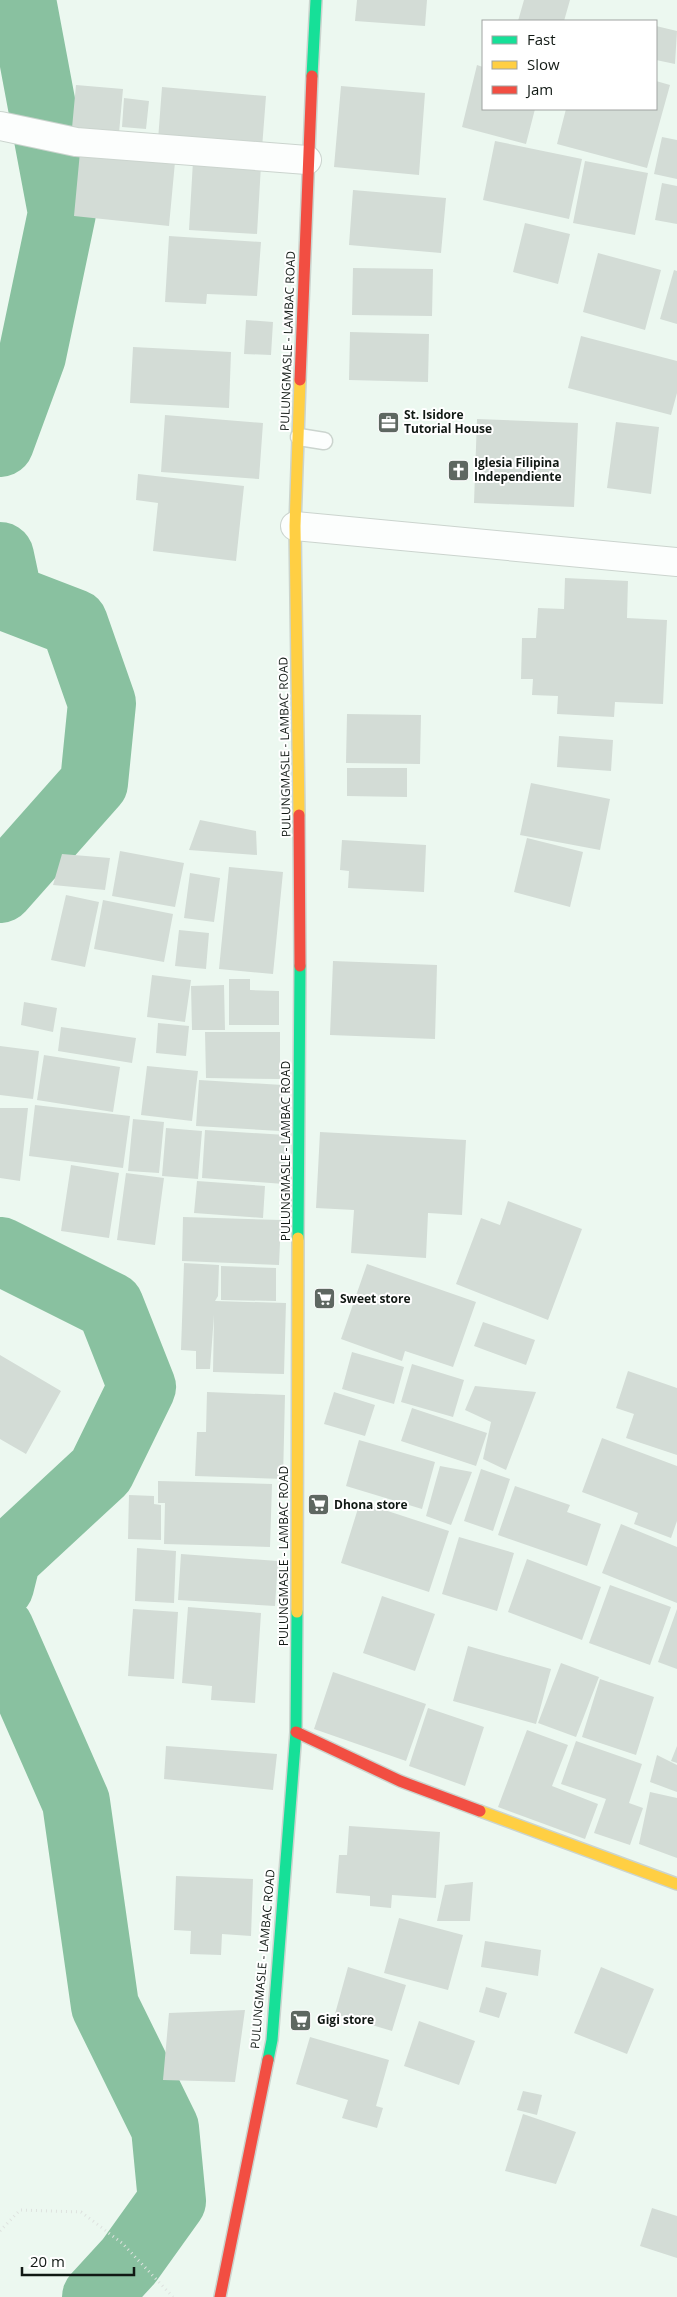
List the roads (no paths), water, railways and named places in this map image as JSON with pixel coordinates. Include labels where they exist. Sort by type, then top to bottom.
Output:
[{"type":"street","name":"PULUNGMASLE - LAMBAC ROAD","points":[[220,2297],[272,2040],[296,1732],[300,871],[295,526],[307,160],[316,0]]},
{"type":"street","points":[[1,126],[76,142],[307,160]]},
{"type":"street","points":[[295,526],[677,562]]},
{"type":"street","points":[[296,1732],[400,1781],[677,1884]]},
{"type":"lane","points":[[299,437],[324,441]]},
{"type":"waterway","points":[[0,443],[32,356],[62,213],[22,0]]},
{"type":"waterway","points":[[0,556],[9,598],[74,623],[102,703],[94,783],[0,889]]},
{"type":"waterway","points":[[0,1251],[110,1306],[142,1387],[101,1471],[7,1558],[0,1586]]},
{"type":"waterway","points":[[0,1629],[76,1802],[105,2006],[165,2128],[172,2201],[129,2261],[96,2297]]},
{"type":"place","name":"St. Isidore Tutorial House","points":[[388,422]]},
{"type":"place","name":"Iglesia Filipina Independiente","points":[[458,470]]},
{"type":"place","name":"Sweet store","points":[[324,1299]]},
{"type":"place","name":"Dhona store","points":[[318,1505]]},
{"type":"place","name":"Gigi store","points":[[301,2020]]}]
